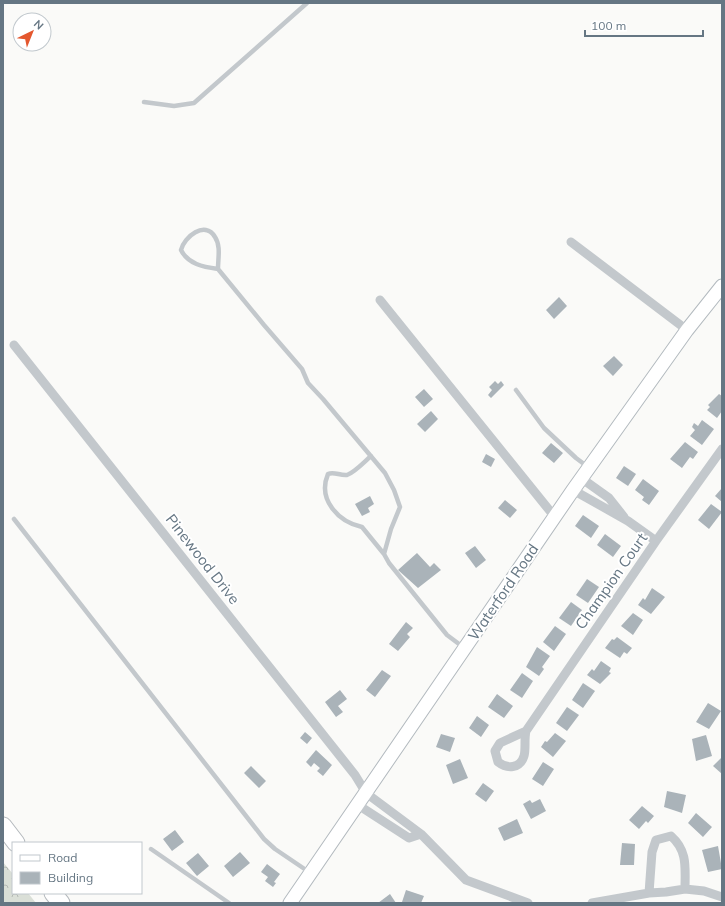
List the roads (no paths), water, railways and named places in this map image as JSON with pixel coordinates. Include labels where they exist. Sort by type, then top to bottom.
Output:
[{"type":"highway","points":[[3,826],[15,842]]},
{"type":"highway","points":[[54,894],[61,903]]},
{"type":"main road","name":"Waterford Road","points":[[290,903],[584,473],[688,330],[722,286]]},
{"type":"street","points":[[571,242],[688,330]]},
{"type":"street","points":[[380,300],[554,516]]},
{"type":"street","name":"Pinewood Drive","points":[[14,345],[356,775],[366,793]]},
{"type":"street","name":"Champion Court","points":[[526,731],[656,541],[722,449]]},
{"type":"street","points":[[584,473],[609,498],[628,521]]},
{"type":"street","points":[[573,490],[628,521],[656,541]]},
{"type":"street","points":[[366,793],[420,834],[466,880],[528,903]]},
{"type":"street","points":[[358,805],[409,838],[420,834]]},
{"type":"street","points":[[649,893],[652,852],[656,840],[672,836],[684,853],[685,889]]},
{"type":"street","points":[[592,903],[649,893],[685,889],[704,891],[722,897]]},
{"type":"lane","points":[[144,102],[174,106],[194,103],[307,3]]},
{"type":"lane","points":[[218,269],[219,248],[217,240],[209,231],[200,230],[193,232],[182,243],[181,250],[189,261],[218,269],[302,369],[313,390],[323,399],[385,473],[394,490],[400,507],[391,529],[384,554]]},
{"type":"lane","points":[[516,390],[544,428],[576,458],[584,473]]},
{"type":"lane","points":[[371,456],[349,474],[330,473],[325,486],[326,495],[336,514],[349,523],[362,527],[447,635],[464,648]]},
{"type":"lane","points":[[14,519],[264,839],[275,849],[311,873]]},
{"type":"lane","points":[[151,849],[229,903]]}]
